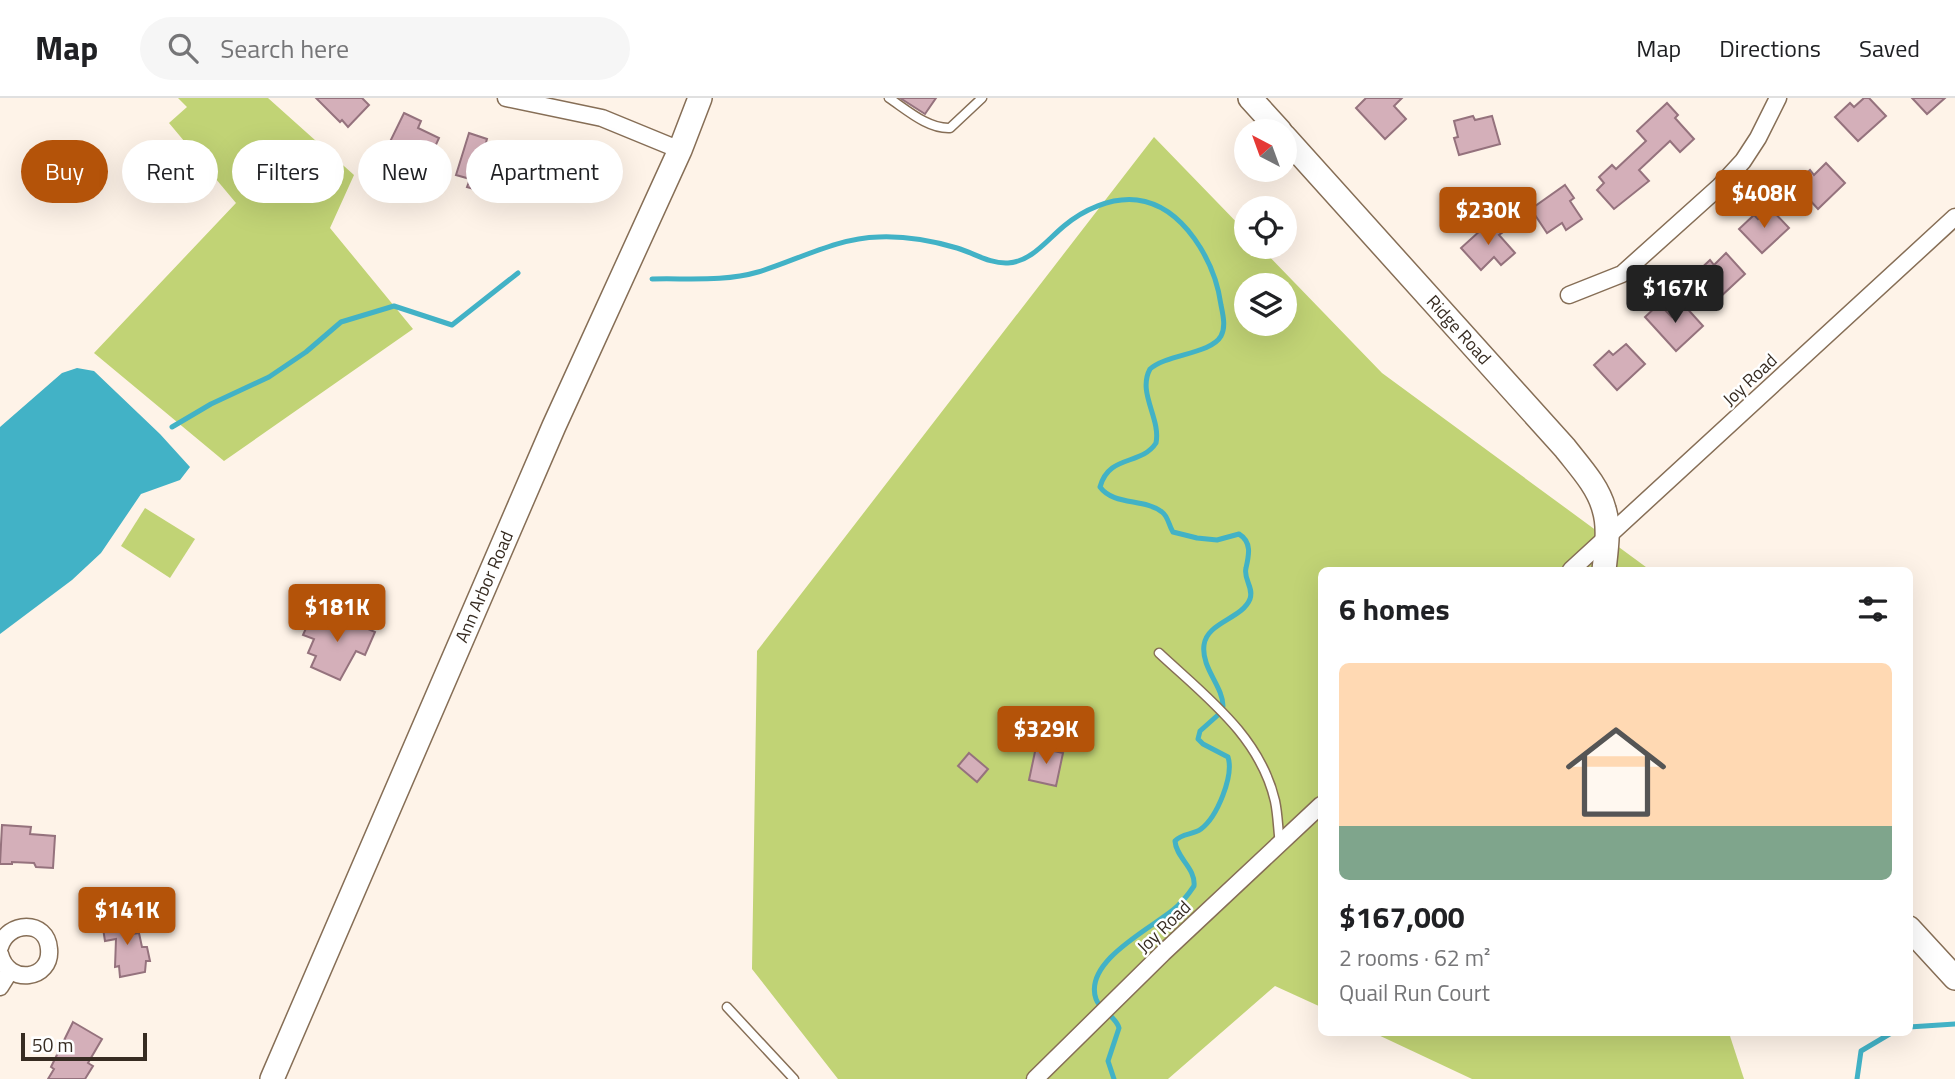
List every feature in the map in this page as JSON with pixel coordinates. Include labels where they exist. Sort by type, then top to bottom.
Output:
[{"type":"main road","name":"Ann Arbor Road","points":[[272,1079],[554,426],[680,150],[700,98]]},
{"type":"main road","points":[[1251,98],[1269,119]]},
{"type":"main road","name":"Ridge Road","points":[[1297,150],[1565,448],[1589,480],[1605,509],[1607,538],[1604,567]]},
{"type":"main road","points":[[1913,932],[1955,978]]},
{"type":"street","points":[[506,98],[602,118],[680,150]]},
{"type":"street","points":[[1569,295],[1622,274],[1720,186],[1743,161],[1778,98]]},
{"type":"street","name":"Joy Road","points":[[1574,567],[1955,217]]},
{"type":"street","name":"Joy Road","points":[[1046,1076],[1097,1018],[1318,808]]},
{"type":"street","points":[[0,947],[7,933],[23,926],[38,930],[48,942],[49,958],[40,971],[25,976],[10,971],[4,965],[0,954]]},
{"type":"street","points":[[0,987],[10,971]]},
{"type":"lane","points":[[889,98],[930,125],[950,128],[982,98]]},
{"type":"lane","points":[[1159,653],[1244,735],[1263,768],[1275,800],[1280,844]]},
{"type":"lane","points":[[727,1007],[794,1079]]},
{"type":"green space","points":[[178,98],[268,98],[315,140],[232,140],[232,198],[218,182],[218,140],[183,140],[169,123],[187,107]]},
{"type":"green space","points":[[1154,137],[1234,220],[1234,259],[1272,259],[1285,273],[1234,273],[1234,336],[1297,336],[1297,285],[1382,373],[1646,567],[1318,567],[1318,1006],[1275,986],[1168,1079],[838,1079],[752,969],[757,651]]},
{"type":"green space","points":[[344,166],[354,175],[344,197]]},
{"type":"green space","points":[[236,203],[341,203],[330,228],[413,329],[224,461],[94,353]]},
{"type":"green space","points":[[145,508],[195,539],[170,578],[121,546]]},
{"type":"green space","points":[[1380,1036],[1730,1036],[1744,1079],[1472,1079]]},
{"type":"water","points":[[77,368],[94,371],[160,434],[190,467],[180,480],[141,494],[101,553],[72,580],[0,634],[0,427],[62,373]]},
{"type":"building","points":[[316,98],[362,98],[369,105],[348,127]]},
{"type":"building","points":[[900,98],[936,98],[925,114]]},
{"type":"building","points":[[1366,98],[1402,98],[1394,106],[1406,119],[1385,139],[1356,108]]},
{"type":"building","points":[[1864,98],[1869,98],[1886,116],[1858,141],[1835,117],[1850,103],[1854,107]]},
{"type":"building","points":[[1912,98],[1945,98],[1927,114]]},
{"type":"building","points":[[1667,103],[1678,115],[1675,118],[1694,139],[1680,152],[1670,141],[1639,170],[1649,181],[1614,209],[1597,190],[1604,183],[1599,177],[1612,165],[1616,169],[1646,141],[1637,131]]},
{"type":"building","points":[[404,113],[421,121],[418,128],[439,138],[438,140],[391,140]]},
{"type":"building","points":[[1473,116],[1475,120],[1492,116],[1500,144],[1459,155],[1454,138],[1458,137],[1454,121]]},
{"type":"building","points":[[469,133],[487,139],[487,140],[467,140]]},
{"type":"building","points":[[466,143],[466,178],[456,175]]},
{"type":"building","points":[[1826,163],[1845,183],[1818,209],[1795,184],[1810,170],[1814,175]]},
{"type":"building","points":[[1565,185],[1574,198],[1570,201],[1582,219],[1566,230],[1562,223],[1547,233],[1531,209]]},
{"type":"building","points":[[1770,208],[1789,228],[1762,253],[1739,229],[1754,215],[1758,219]]},
{"type":"building","points":[[1492,220],[1503,232],[1499,235],[1515,253],[1501,265],[1494,257],[1481,270],[1461,248]]},
{"type":"building","points":[[1726,253],[1745,274],[1718,299],[1695,274],[1710,260],[1714,265]]},
{"type":"building","points":[[1659,304],[1672,317],[1684,305],[1703,326],[1676,351],[1645,317]]},
{"type":"building","points":[[1626,344],[1645,364],[1617,390],[1594,365],[1609,351],[1613,355]]},
{"type":"building","points":[[341,617],[375,632],[365,655],[356,651],[340,680],[311,667],[316,656],[308,653],[314,639],[303,635],[310,619],[319,623],[321,618],[331,623],[333,619],[339,622]]},
{"type":"building","points":[[1036,747],[1063,753],[1056,786],[1029,780]]},
{"type":"building","points":[[969,753],[988,769],[977,782],[958,766]]},
{"type":"building","points":[[2,825],[31,827],[30,834],[55,836],[53,868],[36,867],[34,863],[0,864]]},
{"type":"building","points":[[130,918],[132,934],[139,933],[142,947],[147,947],[150,961],[146,961],[145,972],[120,977],[119,966],[115,967],[116,939],[105,941],[102,922]]},
{"type":"building","points":[[73,1022],[102,1039],[88,1063],[93,1066],[85,1079],[48,1079],[54,1069],[51,1067]]},
{"type":"waterway","points":[[652,279],[745,275],[832,245],[879,237],[928,241],[995,262],[1016,262],[1031,255],[1072,220],[1107,203],[1137,200],[1154,204],[1169,213],[1194,239],[1212,271],[1223,313],[1223,332],[1216,342],[1208,347],[1167,360],[1150,369],[1146,387],[1157,434],[1156,443],[1142,455],[1110,469],[1100,487],[1113,497],[1147,505],[1162,512],[1173,532],[1217,540],[1239,534],[1246,541],[1249,554],[1245,572],[1251,591],[1250,599],[1240,611],[1211,631],[1204,645],[1206,661],[1220,691],[1223,706]]},
{"type":"waterway","points":[[172,427],[211,404],[269,377],[306,352],[341,322],[394,306],[452,325],[518,273]]},
{"type":"waterway","points":[[1114,1079],[1108,1061],[1119,1028],[1098,1003],[1095,985],[1099,972],[1109,960],[1176,907],[1194,886],[1192,874],[1175,841],[1201,829],[1213,815],[1223,796],[1229,775],[1228,757],[1198,739],[1200,731],[1218,715]]},
{"type":"waterway","points":[[1913,1027],[1955,1024]]},
{"type":"waterway","points":[[1857,1079],[1861,1051],[1886,1036]]}]
